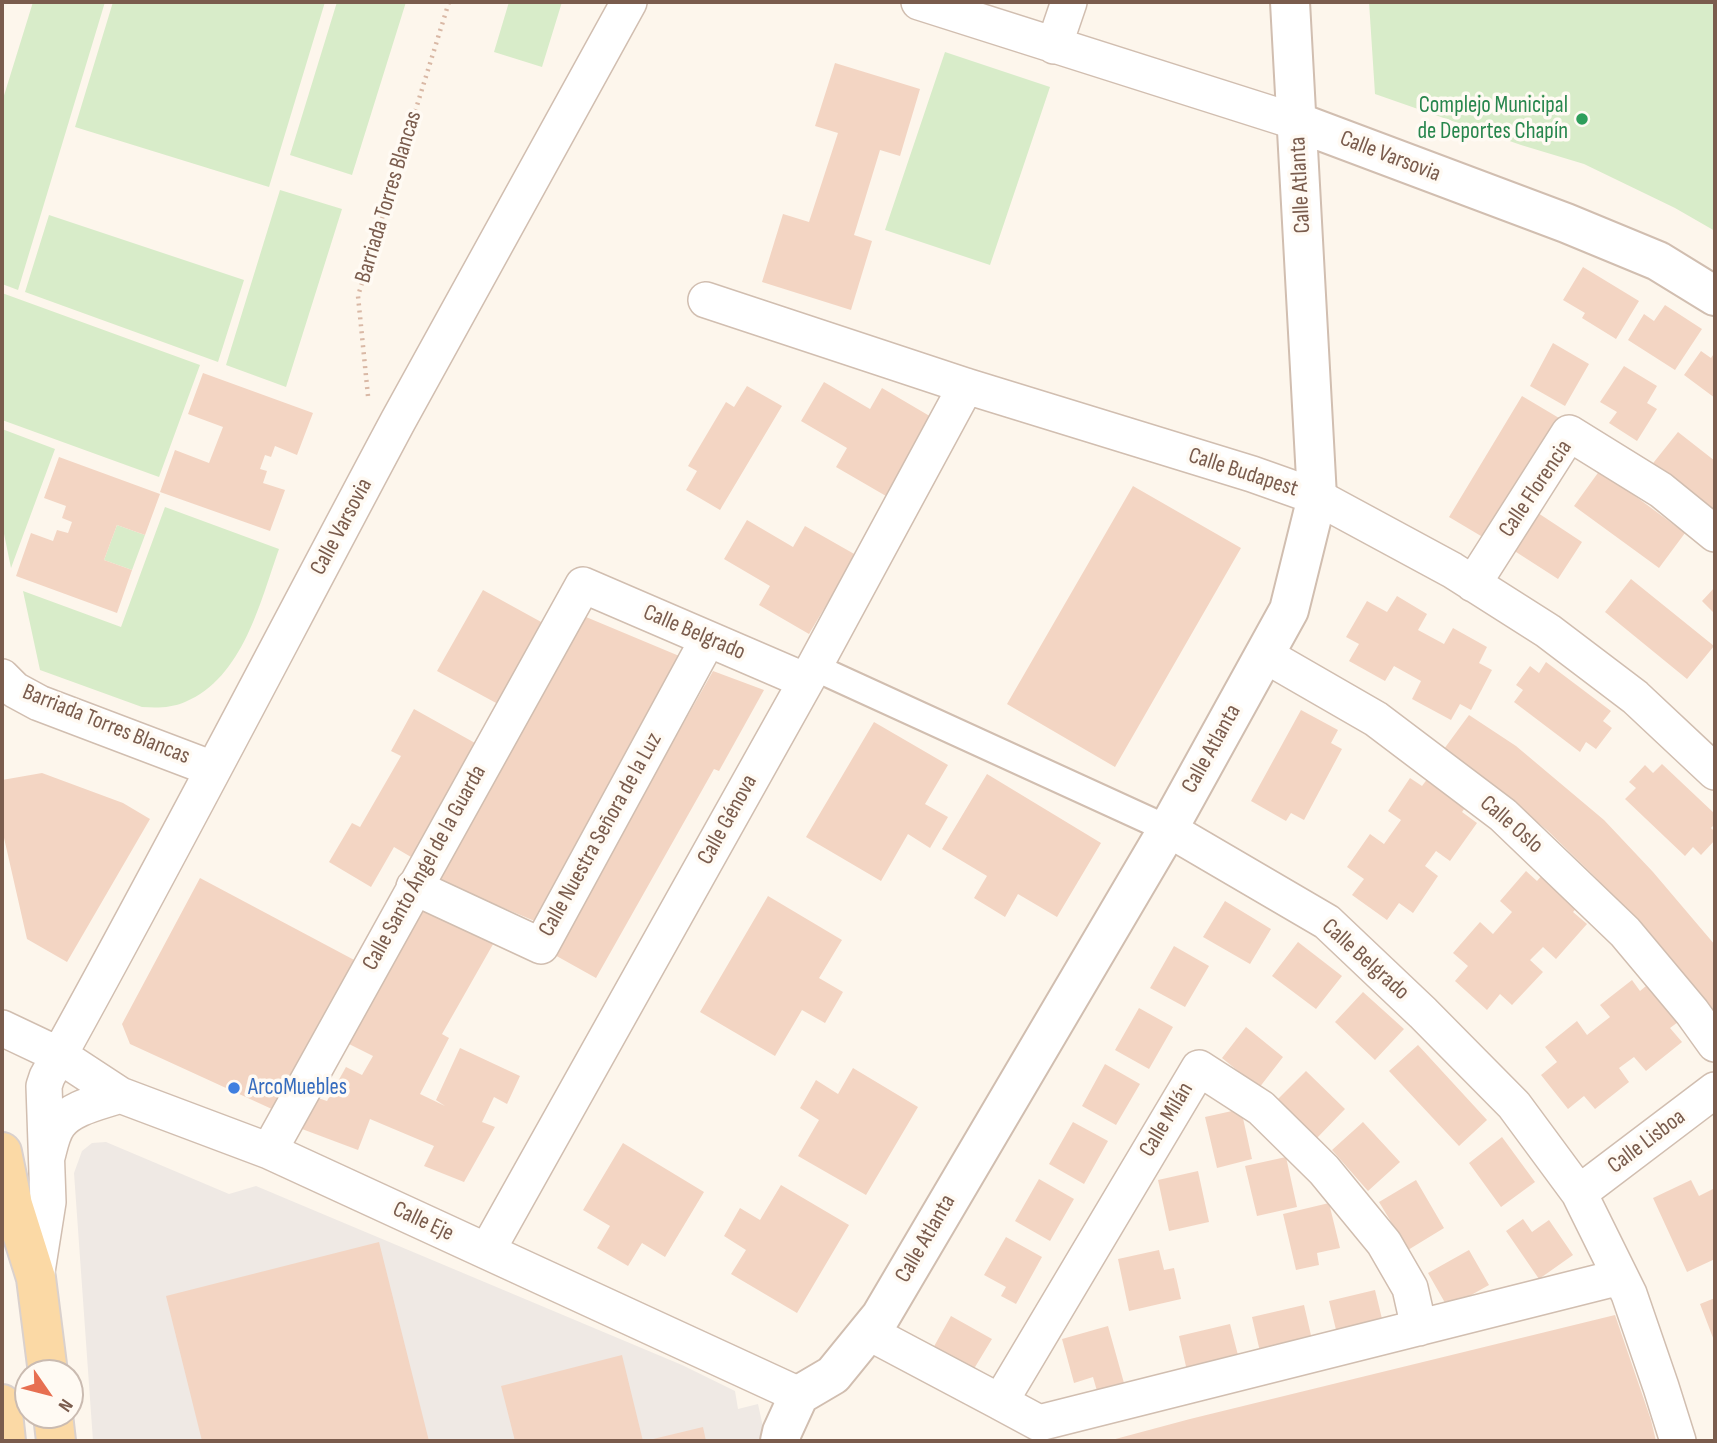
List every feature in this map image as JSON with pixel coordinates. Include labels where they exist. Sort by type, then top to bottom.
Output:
[{"type":"main road","points":[[2,1153],[13,1205],[36,1278],[46,1359]]},
{"type":"main road","points":[[2,1404],[6,1441]]},
{"type":"street","name":"Calle Varsovia","points":[[36,1278],[48,1202],[44,1086],[47,1077],[179,836],[399,419],[629,2]]},
{"type":"street","name":"Calle Varsovia","points":[[919,2],[1297,122],[1566,223],[1658,261],[1715,296]]},
{"type":"street","points":[[1054,46],[1069,2]]},
{"type":"street","name":"Calle Atlanta","points":[[799,1395],[833,1375],[881,1316],[1168,829],[1289,610],[1317,497],[1290,2]]},
{"type":"street","name":"Calle Budapest","points":[[706,300],[965,386],[1252,474],[1317,497],[1452,570],[1548,631],[1635,697],[1715,772]]},
{"type":"street","name":"Calle Génova","points":[[487,1251],[810,674],[965,386]]},
{"type":"street","name":"Calle Florencia","points":[[1473,584],[1569,432],[1661,490],[1715,534]]},
{"type":"street","name":"Calle Belgrado","points":[[583,585],[708,639],[810,674],[1168,829],[1327,922],[1423,1013],[1514,1105],[1579,1193],[1629,1294],[1678,1441]]},
{"type":"street","name":"Calle Santo Ángel de la Guarda","points":[[269,1151],[583,585]]},
{"type":"street","name":"Calle Nuestra Señora de la Luz","points":[[414,887],[541,946],[708,639]]},
{"type":"street","name":"Calle Oslo","points":[[1265,655],[1376,719],[1503,815],[1625,932],[1692,1012],[1715,1044]]},
{"type":"street","name":"Barriada Torres Blancas","points":[[2,677],[15,690],[39,703],[213,769]]},
{"type":"street","name":"Calle Eje","points":[[2,1028],[59,1055],[120,1095],[269,1151],[799,1395]]},
{"type":"street","name":"Calle Milán","points":[[1000,1402],[1199,1068],[1261,1108],[1324,1170],[1384,1243],[1410,1288],[1419,1328]]},
{"type":"street","name":"Calle Lisboa","points":[[1579,1193],[1715,1090]]},
{"type":"street","points":[[46,1160],[53,1135],[58,1125],[68,1116],[120,1095]]},
{"type":"street","points":[[868,1332],[1039,1423],[1620,1277]]},
{"type":"street","points":[[780,1441],[799,1395]]},
{"type":"path","name":"Barriada Torres Blancas","points":[[399,419],[369,405],[358,296],[449,2]]},
{"type":"shaded area","points":[[106,1142],[229,1194],[256,1186],[682,1365],[735,1391],[738,1409],[758,1404],[766,1441],[93,1441],[74,1173],[82,1151],[92,1143]]},
{"type":"green space","points":[[33,2],[105,2],[18,290],[2,284],[2,102]]},
{"type":"green space","points":[[113,2],[325,2],[269,187],[75,127]]},
{"type":"green space","points":[[337,2],[406,2],[352,175],[290,155]]},
{"type":"green space","points":[[509,2],[562,2],[542,67],[494,52]]},
{"type":"green space","name":"Complejo Municipal de Deportes Chapín","points":[[1369,2],[1715,2],[1715,231],[1675,208],[1584,164],[1375,94]]},
{"type":"green space","points":[[945,52],[1050,87],[990,265],[885,230]]},
{"type":"green space","points":[[280,190],[342,209],[286,387],[226,365]]},
{"type":"green space","points":[[49,215],[244,280],[218,362],[25,292]]},
{"type":"green space","points":[[2,293],[200,365],[159,477],[2,420]]},
{"type":"green space","points":[[2,429],[55,449],[11,568],[2,524]]},
{"type":"green space","points":[[165,507],[279,549],[256,614],[235,657],[205,691],[185,702],[169,706],[142,707],[40,670],[23,591],[121,627]]},
{"type":"green space","points":[[117,525],[145,535],[132,570],[104,560]]},
{"type":"building","points":[[835,63],[920,89],[900,156],[880,150],[854,235],[872,241],[851,310],[762,282],[783,214],[809,222],[838,133],[815,126]]},
{"type":"building","points":[[1583,267],[1639,301],[1616,339],[1582,318],[1585,313],[1563,300]]},
{"type":"building","points":[[1665,305],[1702,329],[1675,370],[1628,340],[1644,314],[1654,321]]},
{"type":"building","points":[[1553,343],[1589,364],[1565,406],[1530,386]]},
{"type":"building","points":[[1701,351],[1711,358],[1715,352],[1715,398],[1684,375]]},
{"type":"building","points":[[1624,366],[1657,386],[1647,403],[1657,409],[1637,441],[1609,423],[1617,412],[1600,402]]},
{"type":"building","points":[[203,373],[313,413],[297,455],[275,446],[271,457],[265,455],[260,469],[267,471],[263,483],[285,490],[270,531],[160,492],[175,450],[209,463],[223,427],[188,414]]},
{"type":"building","points":[[824,382],[870,409],[882,388],[933,418],[886,496],[836,467],[847,448],[801,421]]},
{"type":"building","points":[[747,386],[782,406],[720,510],[686,490],[697,471],[688,466],[726,402],[734,407]]},
{"type":"building","points":[[1522,396],[1559,418],[1486,539],[1449,517]]},
{"type":"building","points":[[1678,432],[1715,461],[1715,518],[1650,467]]},
{"type":"building","points":[[59,457],[160,494],[145,535],[117,525],[104,560],[132,570],[117,613],[16,576],[31,533],[53,541],[57,530],[68,533],[72,522],[62,518],[66,506],[44,498]]},
{"type":"building","points":[[1600,470],[1685,533],[1659,568],[1574,506]]},
{"type":"building","points":[[1133,486],[1241,548],[1115,767],[1007,704]]},
{"type":"building","points":[[1538,513],[1582,542],[1558,579],[1513,550]]},
{"type":"building","points":[[747,520],[793,547],[805,526],[856,555],[809,634],[759,605],[770,586],[724,559]]},
{"type":"building","points":[[1631,579],[1714,646],[1687,679],[1605,612]]},
{"type":"building","points":[[1715,587],[1715,614],[1702,601]]},
{"type":"building","points":[[483,590],[543,623],[498,704],[437,671]]},
{"type":"building","points":[[1397,596],[1427,614],[1418,630],[1444,644],[1453,628],[1487,647],[1479,663],[1492,670],[1471,710],[1460,704],[1451,720],[1412,699],[1421,681],[1394,666],[1385,681],[1349,661],[1359,644],[1346,637],[1367,601],[1387,612]]},
{"type":"building","points":[[586,617],[684,658],[537,922],[439,881]]},
{"type":"building","points":[[1546,662],[1611,711],[1603,721],[1612,728],[1596,749],[1586,742],[1580,752],[1514,702],[1523,690],[1516,685],[1530,666],[1539,673]]},
{"type":"building","points":[[713,671],[764,690],[719,771],[714,769],[596,978],[553,954]]},
{"type":"building","points":[[414,709],[475,743],[411,857],[394,847],[371,887],[329,862],[352,823],[360,827],[401,756],[391,751]]},
{"type":"building","points":[[1301,710],[1338,730],[1331,743],[1342,749],[1304,820],[1291,813],[1286,821],[1251,801]]},
{"type":"building","points":[[1469,715],[1516,746],[1604,820],[1653,872],[1715,945],[1715,1021],[1595,877],[1548,831],[1444,749]]},
{"type":"building","points":[[874,722],[948,765],[925,804],[948,817],[930,848],[908,834],[881,881],[806,837]]},
{"type":"building","points":[[1662,764],[1715,814],[1715,824],[1711,828],[1715,832],[1715,840],[1701,855],[1693,847],[1685,856],[1625,799],[1636,788],[1629,782],[1645,765],[1653,773]]},
{"type":"building","points":[[42,773],[123,803],[150,819],[67,962],[27,939],[2,829],[2,780]]},
{"type":"building","points":[[987,774],[1101,843],[1057,917],[1018,894],[1005,917],[974,898],[987,876],[942,849]]},
{"type":"building","points":[[1431,774],[1470,801],[1462,812],[1477,823],[1450,861],[1436,851],[1425,866],[1438,876],[1413,913],[1399,903],[1387,920],[1352,895],[1364,879],[1347,867],[1370,834],[1384,844],[1401,820],[1388,811],[1410,778],[1422,786]]},
{"type":"building","points":[[1547,869],[1583,901],[1573,912],[1587,924],[1556,959],[1543,947],[1530,960],[1543,972],[1512,1005],[1500,994],[1487,1010],[1455,981],[1468,966],[1453,953],[1480,922],[1493,934],[1512,912],[1500,901],[1526,871],[1537,881]]},
{"type":"building","points":[[200,878],[358,962],[274,1110],[130,1044],[122,1024]]},
{"type":"building","points":[[768,896],[842,940],[819,978],[843,992],[825,1023],[802,1010],[775,1056],[700,1012]]},
{"type":"building","points":[[1225,901],[1271,929],[1250,964],[1203,937]]},
{"type":"building","points":[[421,904],[496,939],[442,1034],[449,1038],[420,1094],[445,1106],[436,1100],[460,1048],[520,1076],[507,1104],[494,1097],[482,1122],[495,1127],[464,1182],[424,1166],[434,1146],[370,1119],[358,1150],[294,1126],[312,1096],[327,1101],[346,1067],[362,1075],[373,1056],[345,1042]]},
{"type":"building","points":[[1298,942],[1342,976],[1316,1009],[1272,976]]},
{"type":"building","points":[[1174,946],[1209,966],[1185,1007],[1150,988]]},
{"type":"building","points":[[1632,980],[1640,991],[1652,981],[1682,1019],[1670,1028],[1682,1042],[1646,1071],[1634,1057],[1619,1068],[1629,1082],[1595,1109],[1584,1096],[1568,1109],[1541,1075],[1557,1062],[1545,1047],[1577,1021],[1587,1035],[1610,1017],[1600,1005]]},
{"type":"building","points":[[1363,992],[1404,1029],[1375,1060],[1335,1022]]},
{"type":"building","points":[[1139,1008],[1173,1027],[1149,1069],[1115,1050]]},
{"type":"building","points":[[1246,1027],[1283,1057],[1259,1088],[1222,1058]]},
{"type":"building","points":[[1418,1045],[1487,1120],[1459,1146],[1389,1071]]},
{"type":"building","points":[[1105,1064],[1140,1084],[1116,1125],[1082,1106]]},
{"type":"building","points":[[853,1068],[918,1107],[866,1195],[798,1156],[819,1120],[800,1108],[816,1080],[838,1094]]},
{"type":"building","points":[[1306,1071],[1345,1109],[1316,1139],[1276,1101]]},
{"type":"building","points":[[1241,1109],[1252,1159],[1217,1168],[1205,1117]]},
{"type":"building","points":[[1073,1122],[1108,1141],[1084,1184],[1049,1164]]},
{"type":"building","points":[[1363,1122],[1400,1162],[1368,1191],[1332,1150]]},
{"type":"building","points":[[1502,1137],[1535,1182],[1501,1207],[1469,1163]]},
{"type":"building","points":[[623,1143],[704,1192],[665,1257],[642,1243],[628,1266],[597,1248],[610,1226],[583,1210]]},
{"type":"building","points":[[1286,1157],[1297,1207],[1257,1216],[1245,1166]]},
{"type":"building","points":[[1198,1171],[1209,1222],[1169,1231],[1158,1180]]},
{"type":"building","points":[[1039,1179],[1074,1199],[1050,1241],[1015,1221]]},
{"type":"building","points":[[1416,1180],[1444,1228],[1408,1250],[1379,1202]]},
{"type":"building","points":[[1691,1180],[1699,1196],[1715,1188],[1715,1259],[1687,1272],[1653,1198]]},
{"type":"building","points":[[781,1185],[849,1225],[797,1313],[731,1274],[746,1250],[724,1236],[740,1208],[760,1220]]},
{"type":"building","points":[[1329,1203],[1340,1248],[1317,1253],[1319,1265],[1296,1270],[1283,1214]]},
{"type":"building","points":[[1523,1219],[1532,1232],[1549,1220],[1573,1255],[1539,1279],[1506,1231]]},
{"type":"building","points":[[1006,1237],[1042,1257],[1016,1304],[1001,1296],[1006,1287],[984,1275]]},
{"type":"building","points":[[379,1242],[429,1441],[202,1441],[166,1296]]},
{"type":"building","points":[[1159,1250],[1164,1270],[1174,1268],[1181,1299],[1129,1311],[1118,1259]]},
{"type":"building","points":[[1469,1250],[1489,1285],[1448,1308],[1428,1273]]},
{"type":"building","points":[[1375,1290],[1384,1327],[1338,1338],[1329,1301]]},
{"type":"building","points":[[1715,1298],[1715,1343],[1700,1304]]},
{"type":"building","points":[[1304,1305],[1313,1344],[1261,1356],[1252,1317]]},
{"type":"building","points":[[1615,1315],[1656,1441],[1108,1441],[1190,1419]]},
{"type":"building","points":[[951,1316],[992,1339],[972,1372],[932,1350]]},
{"type":"building","points":[[1230,1324],[1240,1363],[1188,1375],[1179,1336]]},
{"type":"building","points":[[1108,1326],[1124,1383],[1097,1391],[1093,1377],[1074,1383],[1062,1339]]},
{"type":"building","points":[[622,1355],[643,1441],[515,1441],[501,1386]]},
{"type":"building","points":[[703,1427],[706,1441],[649,1441],[649,1440]]},
{"type":"place","name":"Complejo Municipal de Deportes Chapín","points":[[1582,119]]},
{"type":"place","name":"ArcoMuebles","points":[[234,1088]]}]
